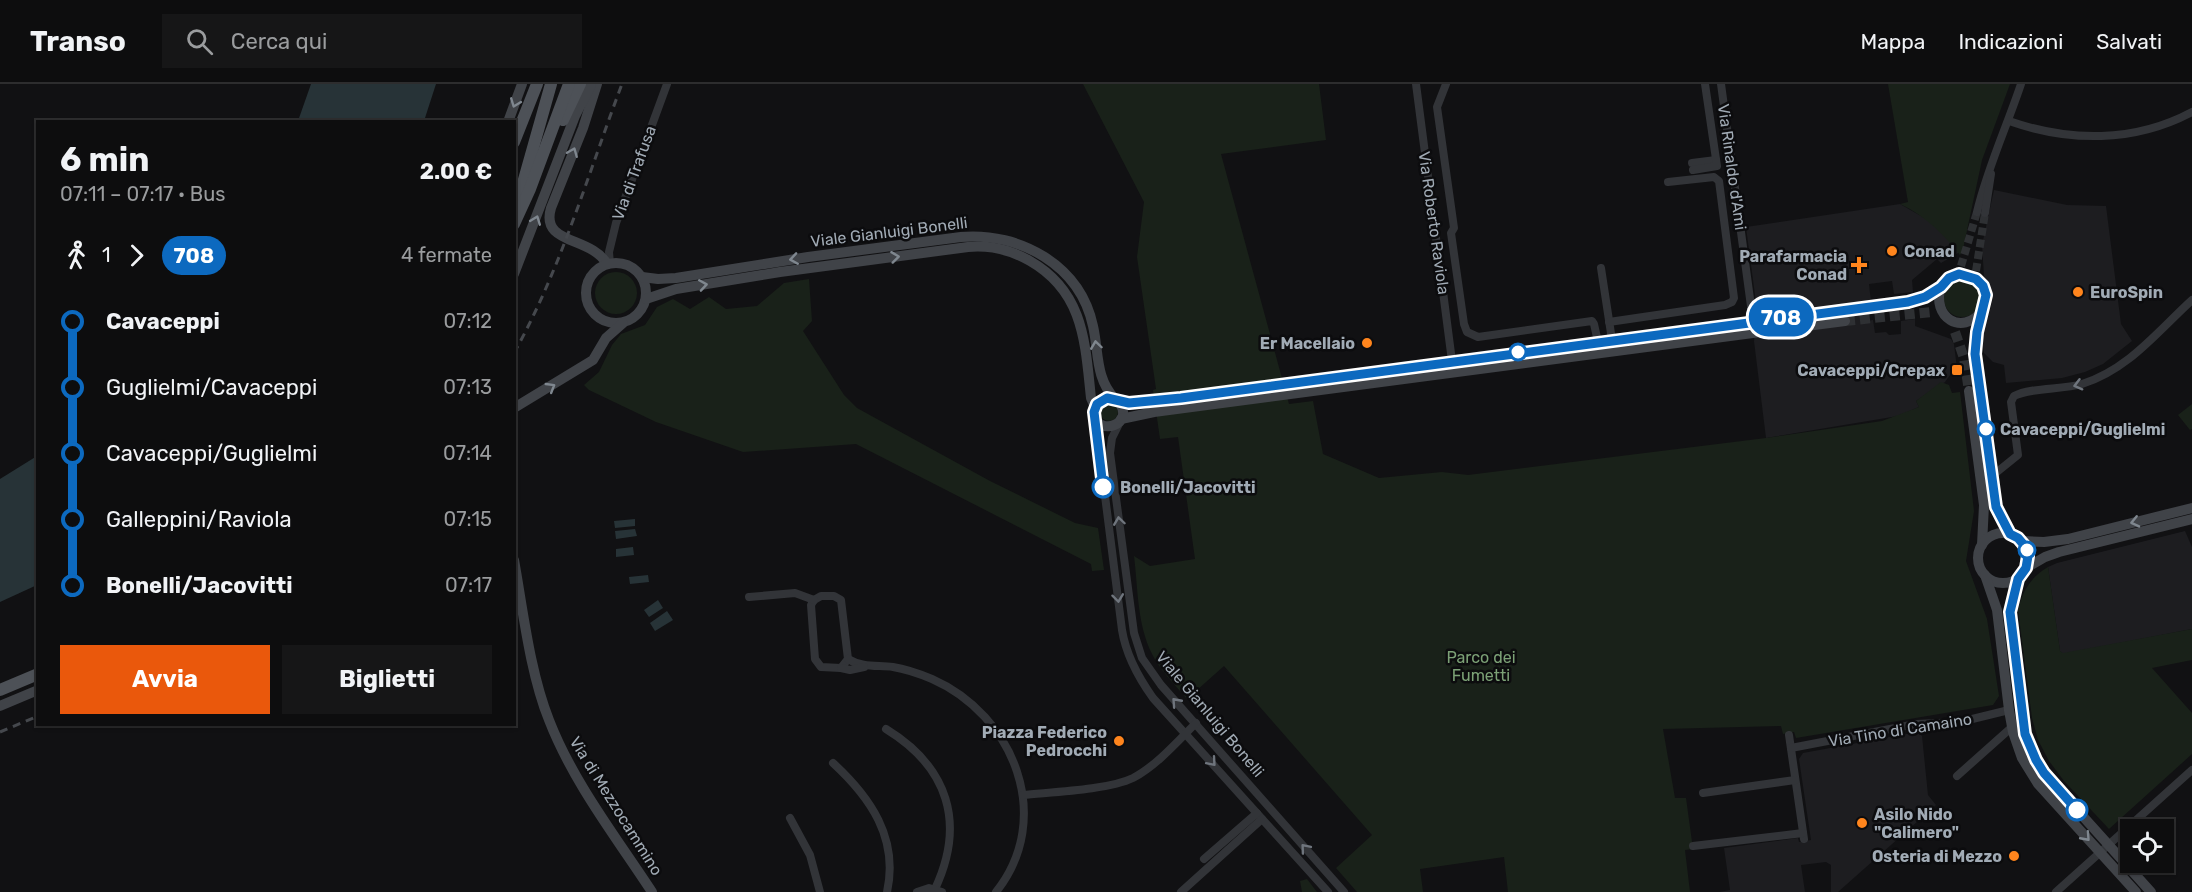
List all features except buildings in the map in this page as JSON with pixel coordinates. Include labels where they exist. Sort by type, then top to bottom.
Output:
[{"type":"main road","points":[[516,137],[537,84]]},
{"type":"main road","points":[[516,209],[551,84]]},
{"type":"main road","points":[[530,189],[569,84]]},
{"type":"main road","points":[[516,220],[580,84]]},
{"type":"main road","points":[[0,690],[36,675]]},
{"type":"street","points":[[509,120],[522,84]]},
{"type":"street","points":[[516,269],[575,117],[591,84]]},
{"type":"street","points":[[597,84],[583,128],[549,211],[550,226],[556,233],[596,251],[609,264]]},
{"type":"street","name":"Via di Trafusa","points":[[609,264],[609,252],[616,223],[667,84]]},
{"type":"street","name":"Via Roberto Raviola","points":[[1416,84],[1452,361]]},
{"type":"street","points":[[1692,167],[1716,160],[1705,84]]},
{"type":"street","name":"Via Rinaldo d'Ami","points":[[1721,84],[1753,321]]},
{"type":"street","points":[[1981,212],[1992,167],[2021,84]]},
{"type":"street","points":[[1443,85],[1437,107],[1454,228],[1451,233],[1467,332],[1478,337],[1592,321],[1598,342]]},
{"type":"street","points":[[2009,120],[2056,134],[2107,136],[2159,126],[2192,112]]},
{"type":"street","points":[[1609,322],[1729,304],[1734,298],[1719,181],[1714,177],[1668,182]]},
{"type":"street","name":"Viale Gianluigi Bonelli","points":[[642,277],[676,278],[808,256],[961,237],[985,236],[1006,239],[1030,247],[1044,255],[1062,270],[1077,289],[1092,318],[1102,380],[1116,400]]},
{"type":"street","name":"Viale Gianluigi Bonelli","points":[[646,299],[676,289],[790,270],[968,247],[998,249],[1018,255],[1039,266],[1069,297],[1082,331],[1091,398],[1095,411],[1098,455],[1125,645],[1134,668],[1146,688],[1185,734],[1328,892]]},
{"type":"street","points":[[517,408],[597,356],[606,338],[638,314],[646,299],[646,288],[642,277],[630,266],[621,263],[609,264],[598,269],[588,281],[587,302],[591,311],[603,321],[613,324],[623,323]]},
{"type":"street","points":[[1929,295],[1941,287],[1960,266]]},
{"type":"street","points":[[1601,268],[1612,340]]},
{"type":"street","points":[[1952,276],[1976,275],[1983,286],[1986,295],[1978,326]]},
{"type":"street","points":[[1941,287],[1936,311],[1951,320],[1958,323],[1969,322],[1976,319],[1983,310]]},
{"type":"street","points":[[1992,477],[2018,455],[2012,397],[2016,394],[2083,384],[2113,371],[2130,359],[2192,300]]},
{"type":"street","points":[[1287,389],[1452,361],[1843,309]]},
{"type":"street","points":[[1951,320],[1955,332]]},
{"type":"street","points":[[1154,407],[1103,399],[1095,411],[1100,423],[1109,426],[1154,407],[1845,321]]},
{"type":"street","points":[[1981,389],[1996,509],[2010,534],[2021,541],[2028,554],[2026,568]]},
{"type":"street","points":[[1969,391],[1984,504],[1982,545],[1978,560],[1998,616],[2009,710],[2022,758],[2038,784],[2151,892]]},
{"type":"street","points":[[1116,400],[1123,410],[1121,419]]},
{"type":"street","name":"Viale Gianluigi Bonelli","points":[[1121,419],[1112,438],[1110,453],[1135,638],[1142,658],[1151,672],[1344,892]]},
{"type":"street","points":[[2021,541],[2044,542],[2068,538],[2192,508]]},
{"type":"street","points":[[2136,892],[2036,760],[2025,734],[2011,618],[2012,603],[2018,579],[2026,568],[2045,557],[2192,519]]},
{"type":"street","points":[[1982,545],[1995,535],[2010,534]]},
{"type":"street","name":"Via di Mezzocammino","points":[[516,571],[540,692],[558,742],[577,776],[652,892]]},
{"type":"street","points":[[1985,575],[1992,581],[2001,583],[2018,579]]},
{"type":"street","points":[[749,597],[795,593],[814,600]]},
{"type":"street","points":[[841,668],[849,659],[841,600],[831,596],[821,596],[814,600],[811,610],[816,662],[824,668],[850,670],[866,666],[893,667],[921,675],[949,688],[969,702],[993,725],[1016,766],[1023,795],[1024,820],[1019,851],[1011,872],[996,892]]},
{"type":"street","points":[[849,659],[866,666]]},
{"type":"street","points":[[0,706],[36,691]]},
{"type":"street","name":"Via Tino di Camaino","points":[[1791,748],[1916,724],[1960,722],[2009,710]]},
{"type":"street","points":[[1023,795],[1122,782],[1138,775],[1196,723]]},
{"type":"street","points":[[1957,776],[2012,727]]},
{"type":"street","points":[[886,729],[906,742],[926,761],[936,776],[945,798],[950,823],[950,844],[939,891],[923,889],[917,892]]},
{"type":"street","points":[[1693,846],[1803,836],[1789,735]]},
{"type":"street","points":[[833,763],[862,792],[881,823],[889,853],[887,892]]},
{"type":"street","points":[[2056,892],[2192,770]]},
{"type":"street","points":[[1703,793],[1795,780]]},
{"type":"street","points":[[1204,859],[1259,816]]},
{"type":"street","points":[[1182,892],[1259,816]]},
{"type":"street","points":[[790,818],[812,860],[820,892]]},
{"type":"shaded area","points":[[311,84],[436,84],[424,120],[298,120]]},
{"type":"shaded area","points":[[1994,190],[2067,205],[2106,206],[2121,324],[2132,341],[2103,364],[2062,378],[2006,383],[2004,365],[1993,362],[1984,353],[1982,339],[1986,327],[1982,326],[1988,318],[1993,298],[1984,276],[1982,245]]},
{"type":"shaded area","points":[[1900,204],[1928,220],[1942,232],[1958,253],[1941,263],[1937,259],[1912,280],[1913,292],[1894,294],[1892,281],[1869,284],[1871,302],[1863,303],[1865,321],[1873,320],[1875,333],[1886,332],[1889,335],[1901,334],[1901,321],[1915,319],[1915,326],[1951,339],[1954,344],[1957,369],[1945,382],[1916,401],[1919,407],[1898,416],[1766,438],[1754,341],[1757,310],[1746,227]]},
{"type":"shaded area","points":[[36,457],[36,585],[0,602],[0,479]]},
{"type":"shaded area","points":[[635,519],[635,526],[615,528],[614,521]]},
{"type":"shaded area","points":[[635,529],[637,536],[616,539],[615,531]]},
{"type":"shaded area","points":[[2185,531],[2192,547],[2192,629],[2063,654],[2060,651],[2048,567]]},
{"type":"shaded area","points":[[633,547],[634,555],[616,557],[616,549]]},
{"type":"shaded area","points":[[648,575],[649,582],[630,584],[629,577]]},
{"type":"shaded area","points":[[658,600],[663,608],[649,617],[644,610]]},
{"type":"shaded area","points":[[667,611],[673,620],[655,631],[650,623]]},
{"type":"shaded area","name":"Asilo Nido \"Calimero\"","points":[[1917,732],[1922,736],[1928,795],[1936,805],[1838,892],[1831,892],[1831,865],[1826,862],[1801,865],[1805,892],[1719,892],[1730,890],[1724,848],[1798,838],[1799,842],[1811,840],[1799,759],[1803,753]]},
{"type":"green space","name":"Parco dei Fumetti","points":[[1083,84],[1319,84],[1326,140],[1221,154],[1289,404],[1313,401],[1323,454],[1379,478],[1442,472],[1468,475],[1766,438],[1882,421],[1919,407],[1916,401],[1941,382],[1949,385],[1952,393],[1960,392],[1974,511],[1966,561],[1987,619],[1999,696],[1993,705],[1796,738],[1794,732],[1783,734],[1781,726],[1663,729],[1675,798],[1686,798],[1693,849],[1685,850],[1690,892],[1508,892],[1504,857],[1420,869],[1423,892],[1357,892],[1336,868],[1372,835],[1224,666],[1187,699],[1159,666],[1143,631],[1134,556],[1150,566],[1195,559],[1178,437],[1160,439],[1153,390],[1156,389],[1137,257],[1144,202]]},
{"type":"green space","points":[[1888,84],[2010,84],[1982,160],[1960,255],[1934,226],[1900,204],[1908,202]]},
{"type":"green space","points":[[616,272],[624,273],[631,278],[636,285],[636,301],[631,308],[624,313],[616,314],[608,313],[601,308],[596,301],[595,293],[596,285],[601,278],[608,273]]},
{"type":"green space","points":[[809,279],[812,321],[803,331],[844,395],[857,408],[990,481],[1075,523],[1098,528],[1104,570],[1092,571],[1091,564],[856,444],[743,452],[656,422],[589,390],[584,385],[599,372],[612,345],[621,334],[645,325],[657,307],[673,299],[690,309],[709,297],[726,309],[757,306],[784,283]]},
{"type":"green space","points":[[1962,281],[1975,286],[1980,299],[1975,312],[1962,317],[1949,312],[1944,299],[1949,286]]},
{"type":"green space","points":[[1105,403],[1113,403],[1118,408],[1116,419],[1105,421],[1100,416],[1100,408]]},
{"type":"green space","points":[[2192,404],[2192,429],[2190,430],[2178,415]]},
{"type":"green space","points":[[2048,567],[2060,651],[2063,653],[2192,629],[2192,660],[2152,668],[2192,713],[2192,754],[2109,829],[2064,781],[2049,761],[2038,740],[2032,718],[2018,610],[2022,596],[2036,576]]},
{"type":"green space","points":[[1307,879],[1317,892],[1302,892],[1300,881]]},
{"type":"tunnel","points":[[1961,266],[1977,212]]},
{"type":"tunnel","points":[[1976,271],[1985,213]]},
{"type":"tunnel","points":[[1843,309],[1908,302],[1929,295]]},
{"type":"tunnel","points":[[1845,321],[1931,312]]},
{"type":"tunnel","points":[[1978,326],[1975,354],[1981,389]]},
{"type":"tunnel","points":[[1955,332],[1964,358],[1969,391]]},
{"type":"railway","points":[[516,349],[560,255],[622,84]]},
{"type":"railway","points":[[0,732],[36,717]]},
{"type":"bus line","name":"708","points":[[1103,487],[1094,412],[1097,404],[1107,398],[1129,403],[1148,402],[1908,302],[1929,295],[1952,276],[1968,275],[1980,283],[1986,295],[1977,332],[1975,354],[1996,507],[2010,534],[2024,545],[2028,556],[2026,568],[2018,579],[2010,612],[2025,734],[2044,773],[2077,810]]},
{"type":"place","name":"Conad","points":[[1892,251]]},
{"type":"place","name":"Parafarmacia Conad","points":[[1859,265]]},
{"type":"place","name":"EuroSpin","points":[[2078,292]]},
{"type":"place","name":"Er Macellaio","points":[[1367,343]]},
{"type":"place","name":"Cavaceppi/Crepax","points":[[1957,370]]},
{"type":"place","name":"Cavaceppi/Guglielmi","points":[[1986,429]]},
{"type":"place","name":"Bonelli/Jacovitti","points":[[1103,487]]},
{"type":"place","name":"Piazza Federico Pedrocchi","points":[[1119,741]]},
{"type":"place","name":"Asilo Nido \"Calimero\"","points":[[1862,823]]},
{"type":"place","name":"Osteria di Mezzo","points":[[2014,856]]}]
